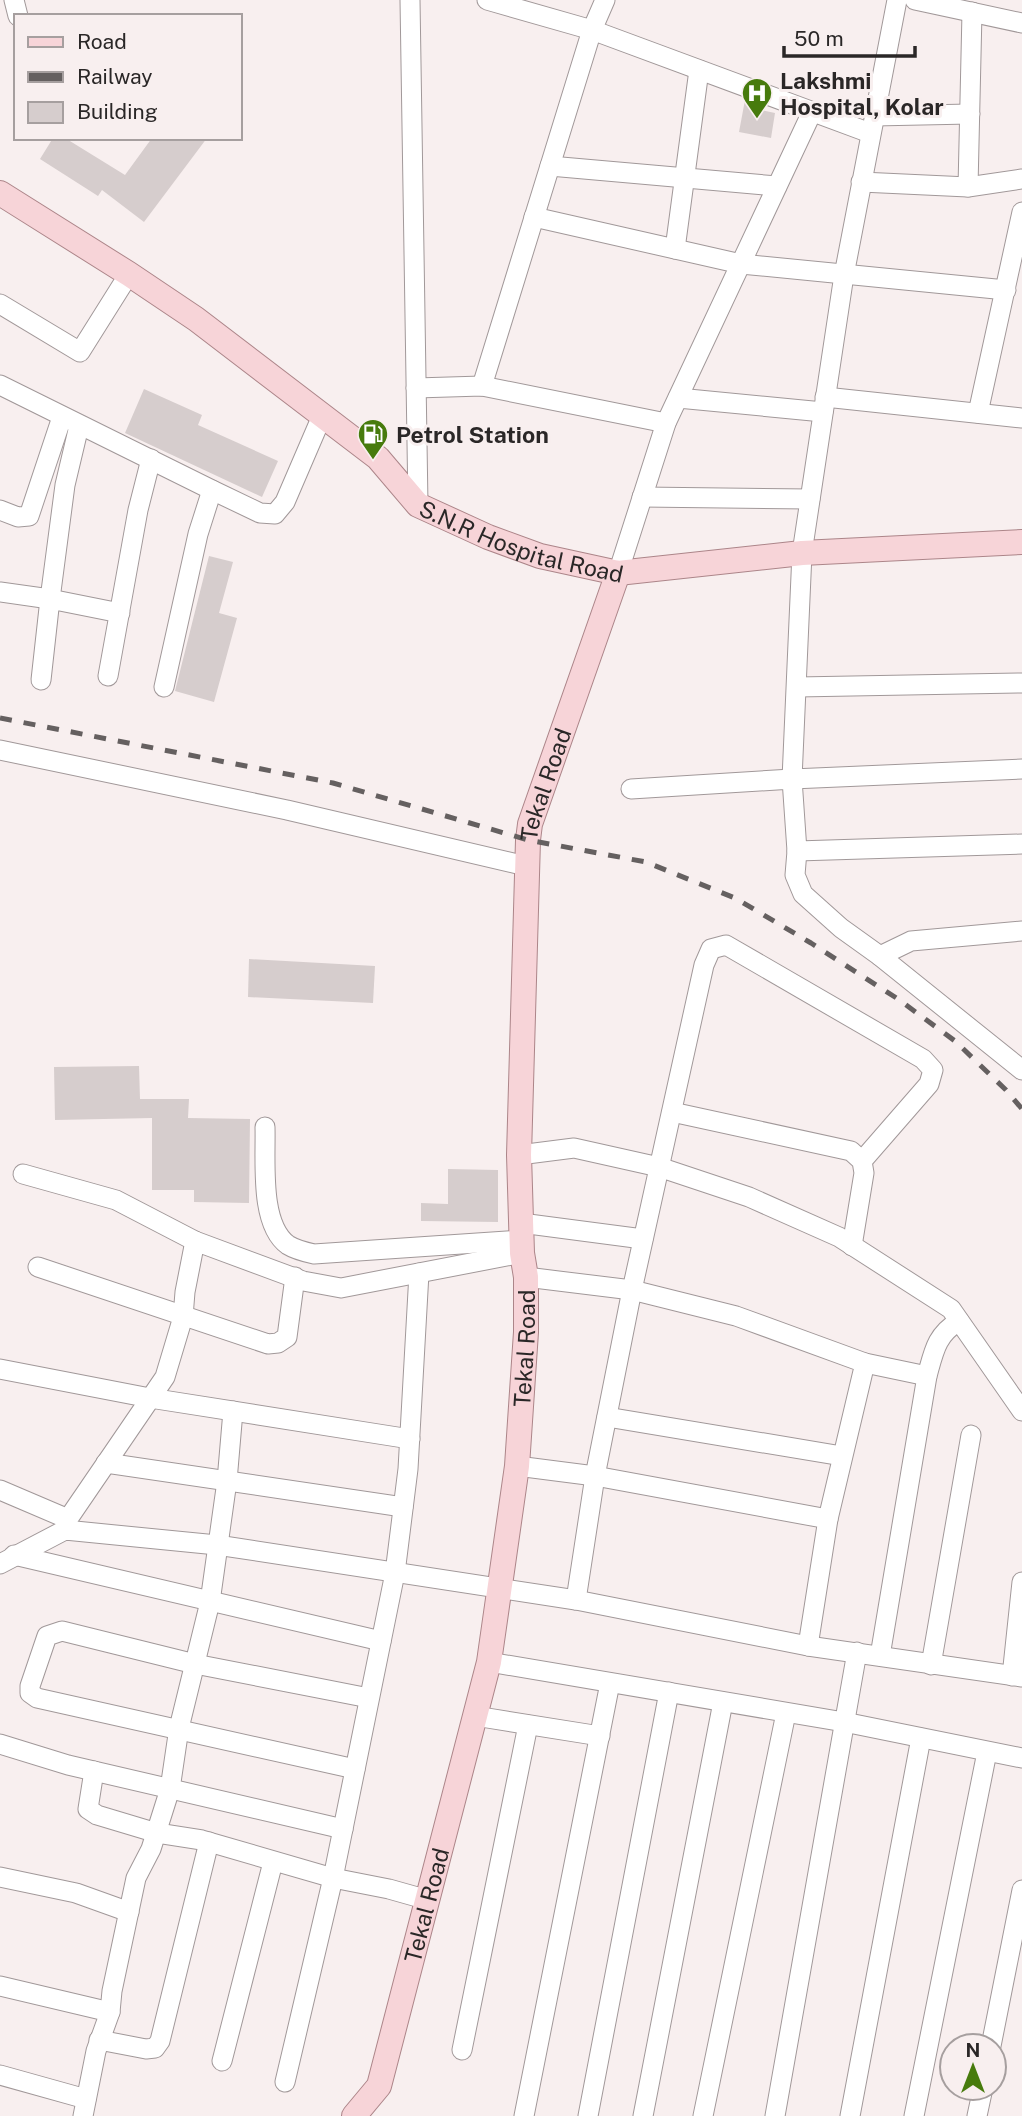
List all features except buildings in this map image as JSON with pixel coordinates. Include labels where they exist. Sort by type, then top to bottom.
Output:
[{"type":"main road","name":"S.N.R Hospital Road","points":[[0,193],[129,274],[196,320],[378,458],[418,505],[488,537],[540,556],[618,573],[802,553],[1022,542]]},
{"type":"main road","name":"Tekal Road","points":[[354,2116],[379,2086],[489,1661],[517,1466],[526,1332],[519,1156],[526,866],[530,824],[618,573]]},
{"type":"street","points":[[410,0],[418,505]]},
{"type":"street","points":[[487,0],[592,30],[812,112],[872,125],[970,114]]},
{"type":"street","points":[[482,386],[592,30],[605,0]]},
{"type":"street","points":[[897,0],[844,275],[802,553],[792,779],[797,851],[795,874],[803,894],[841,928],[1022,1070]]},
{"type":"street","points":[[915,0],[981,9],[1022,23]]},
{"type":"street","points":[[968,187],[970,114],[981,9]]},
{"type":"street","points":[[675,249],[698,70]]},
{"type":"street","points":[[618,573],[666,423],[812,112]]},
{"type":"street","points":[[550,166],[777,187]]},
{"type":"street","points":[[861,182],[968,187],[1022,179]]},
{"type":"street","points":[[978,413],[1022,212]]},
{"type":"street","points":[[534,217],[741,264],[1006,290]]},
{"type":"street","points":[[0,304],[80,352],[129,274]]},
{"type":"street","points":[[0,384],[260,513],[275,514],[285,502],[322,416]]},
{"type":"street","points":[[416,388],[482,386],[666,423]]},
{"type":"street","points":[[678,398],[978,413],[1022,418]]},
{"type":"street","points":[[0,510],[18,517],[29,516],[71,421]]},
{"type":"street","points":[[41,680],[71,421]]},
{"type":"street","points":[[108,676],[138,510],[151,459]]},
{"type":"street","points":[[164,687],[198,534],[212,490]]},
{"type":"street","points":[[642,497],[810,499]]},
{"type":"street","points":[[0,592],[120,613]]},
{"type":"street","points":[[797,687],[1022,683]]},
{"type":"street","points":[[0,750],[287,810],[526,866]]},
{"type":"street","points":[[631,789],[1022,769]]},
{"type":"street","points":[[797,851],[1022,844]]},
{"type":"street","points":[[880,956],[911,941],[1022,931]]},
{"type":"street","points":[[576,1600],[595,1476],[632,1290],[704,965],[711,949],[726,945],[923,1059],[933,1070],[929,1084],[862,1161]]},
{"type":"street","points":[[672,1112],[851,1151],[862,1161],[864,1173],[852,1246]]},
{"type":"street","points":[[265,1128],[270,1221],[286,1244],[301,1251],[314,1254],[523,1248],[643,1239]]},
{"type":"street","points":[[519,1156],[574,1149],[659,1167],[749,1197],[839,1237],[951,1309],[1022,1411]]},
{"type":"street","points":[[23,1174],[116,1200],[194,1241],[295,1277],[341,1288],[523,1248],[632,1290],[736,1316],[865,1363],[927,1376]]},
{"type":"street","points":[[7,1560],[66,1525],[165,1377],[183,1317],[184,1292],[194,1241]]},
{"type":"street","points":[[38,1267],[268,1344],[278,1343],[286,1337],[295,1277]]},
{"type":"street","points":[[285,2082],[333,1878],[395,1573],[410,1439],[419,1273]]},
{"type":"street","points":[[880,1656],[927,1376],[936,1345],[945,1330],[959,1321]]},
{"type":"street","points":[[808,1646],[828,1520],[865,1363]]},
{"type":"street","points":[[0,1369],[150,1398],[410,1439]]},
{"type":"street","points":[[0,2075],[84,2108],[99,2040],[110,2012],[136,1878],[157,1833],[170,1789],[178,1728],[210,1602],[227,1481],[233,1411]]},
{"type":"street","points":[[607,1417],[842,1456]]},
{"type":"street","points":[[931,1665],[971,1435]]},
{"type":"street","points":[[106,1464],[403,1507]]},
{"type":"street","points":[[517,1466],[595,1476],[828,1520]]},
{"type":"street","points":[[0,1490],[66,1525],[576,1600],[808,1646],[1017,1677],[1022,1583]]},
{"type":"street","points":[[7,1560],[381,1640]]},
{"type":"street","points":[[355,1769],[37,1698],[30,1693],[30,1686],[47,1636],[62,1631],[194,1664],[369,1698]]},
{"type":"street","points":[[775,2116],[858,1652]]},
{"type":"street","points":[[489,1661],[844,1723],[1022,1758]]},
{"type":"street","points":[[524,2116],[610,1682]]},
{"type":"street","points":[[587,2116],[669,1692]]},
{"type":"street","points":[[643,2116],[723,1702]]},
{"type":"street","points":[[703,2116],[786,1713]]},
{"type":"street","points":[[475,1716],[600,1736]]},
{"type":"street","points":[[461,2050],[528,1724]]},
{"type":"street","points":[[850,2116],[921,1738]]},
{"type":"street","points":[[0,1744],[94,1771],[343,1829]]},
{"type":"street","points":[[914,2116],[987,1752]]},
{"type":"street","points":[[94,1771],[88,1809],[97,1815],[157,1833],[209,1842],[272,1862],[428,1900]]},
{"type":"street","points":[[99,2040],[146,2049],[155,2048],[160,2041],[209,1842]]},
{"type":"street","points":[[222,2061],[272,1862]]},
{"type":"street","points":[[0,1877],[76,1893],[129,1912]]},
{"type":"street","points":[[994,2032],[1022,1890]]},
{"type":"street","points":[[0,1986],[110,2012]]},
{"type":"railway","points":[[0,718],[333,783],[528,840],[646,862],[735,898],[898,999],[955,1041],[1022,1109]]},
{"type":"place","name":"Lakshmi Hospital, Kolar","points":[[757,120]]},
{"type":"place","name":"Petrol Station","points":[[373,461]]}]
